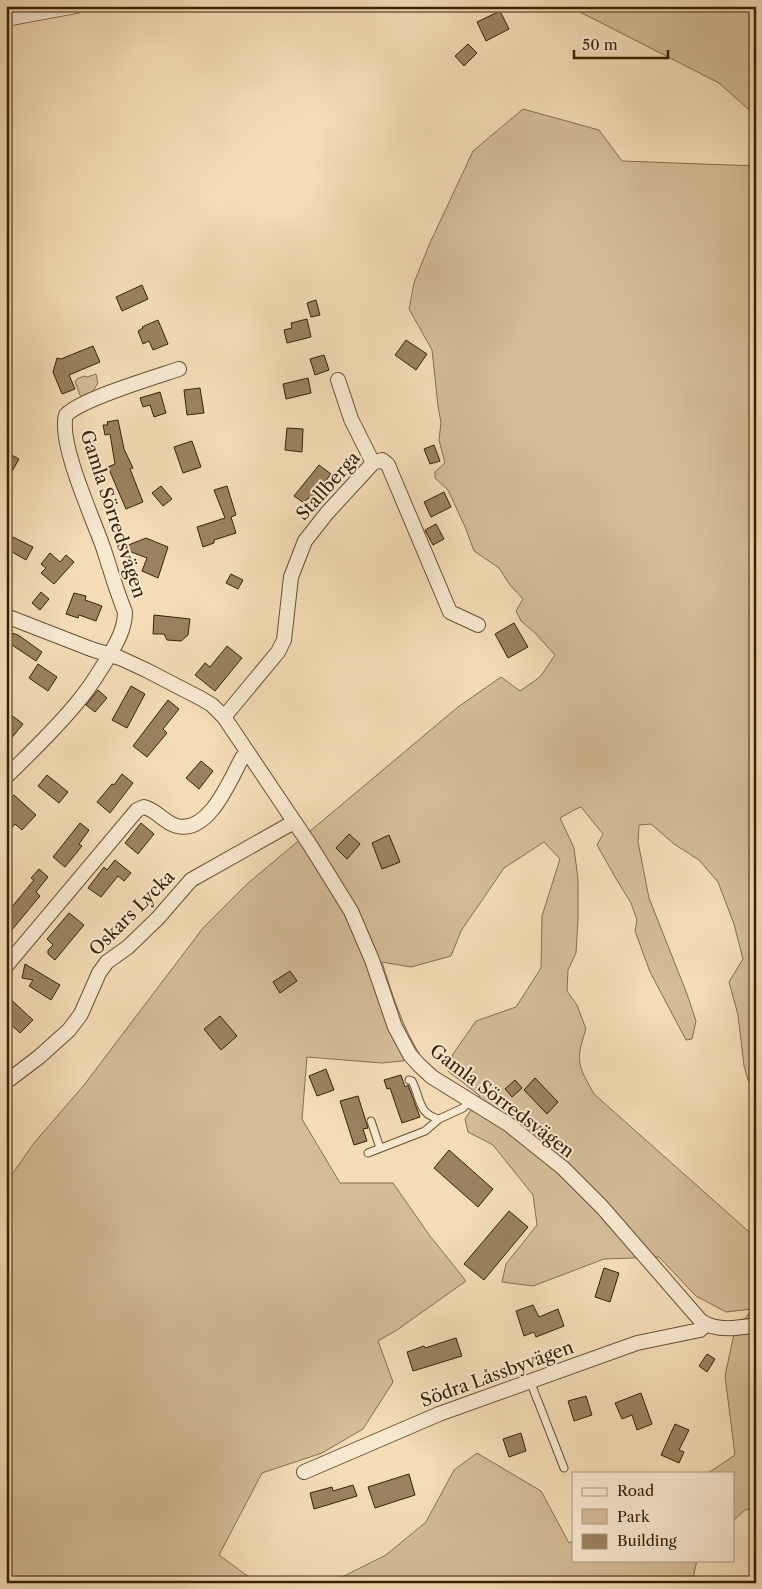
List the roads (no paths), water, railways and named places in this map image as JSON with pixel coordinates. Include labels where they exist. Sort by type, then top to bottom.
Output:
[{"type":"street","points":[[9,17],[76,6]]},
{"type":"street","name":"Gamla Sörredsvägen","points":[[6,777],[81,699],[110,655],[123,628],[125,612],[67,445],[65,418],[68,413],[77,407],[179,368]]},
{"type":"street","points":[[338,380],[352,419],[373,463]]},
{"type":"street","name":"Stallberga","points":[[224,717],[278,652],[284,640],[291,577],[305,541],[327,512],[373,463],[379,460],[386,462],[450,612],[478,625]]},
{"type":"street","name":"Gamla Sörredsvägen","points":[[6,616],[137,666],[187,690],[212,705],[224,717],[352,911],[372,960],[395,1028],[410,1055],[432,1077],[508,1124],[563,1168],[602,1207],[695,1315],[706,1324]]},
{"type":"street","points":[[6,966],[137,810],[144,807],[154,810],[176,826],[184,827],[196,824],[213,809],[242,758],[248,753]]},
{"type":"street","name":"Oskars Lycka","points":[[6,1082],[39,1057],[69,1030],[82,1014],[99,973],[107,962],[128,947],[158,918],[191,880],[294,822]]},
{"type":"street","points":[[706,1324],[727,1328],[756,1325]]},
{"type":"street","name":"Södra Låssbyvägen","points":[[304,1472],[439,1414],[638,1343],[700,1330],[706,1324]]},
{"type":"lane","points":[[409,1080],[412,1081],[424,1112],[429,1117],[440,1119]]},
{"type":"lane","points":[[368,1153],[425,1131],[440,1119],[463,1108],[470,1101]]},
{"type":"lane","points":[[371,1121],[380,1148]]},
{"type":"lane","points":[[530,1382],[564,1468]]}]
